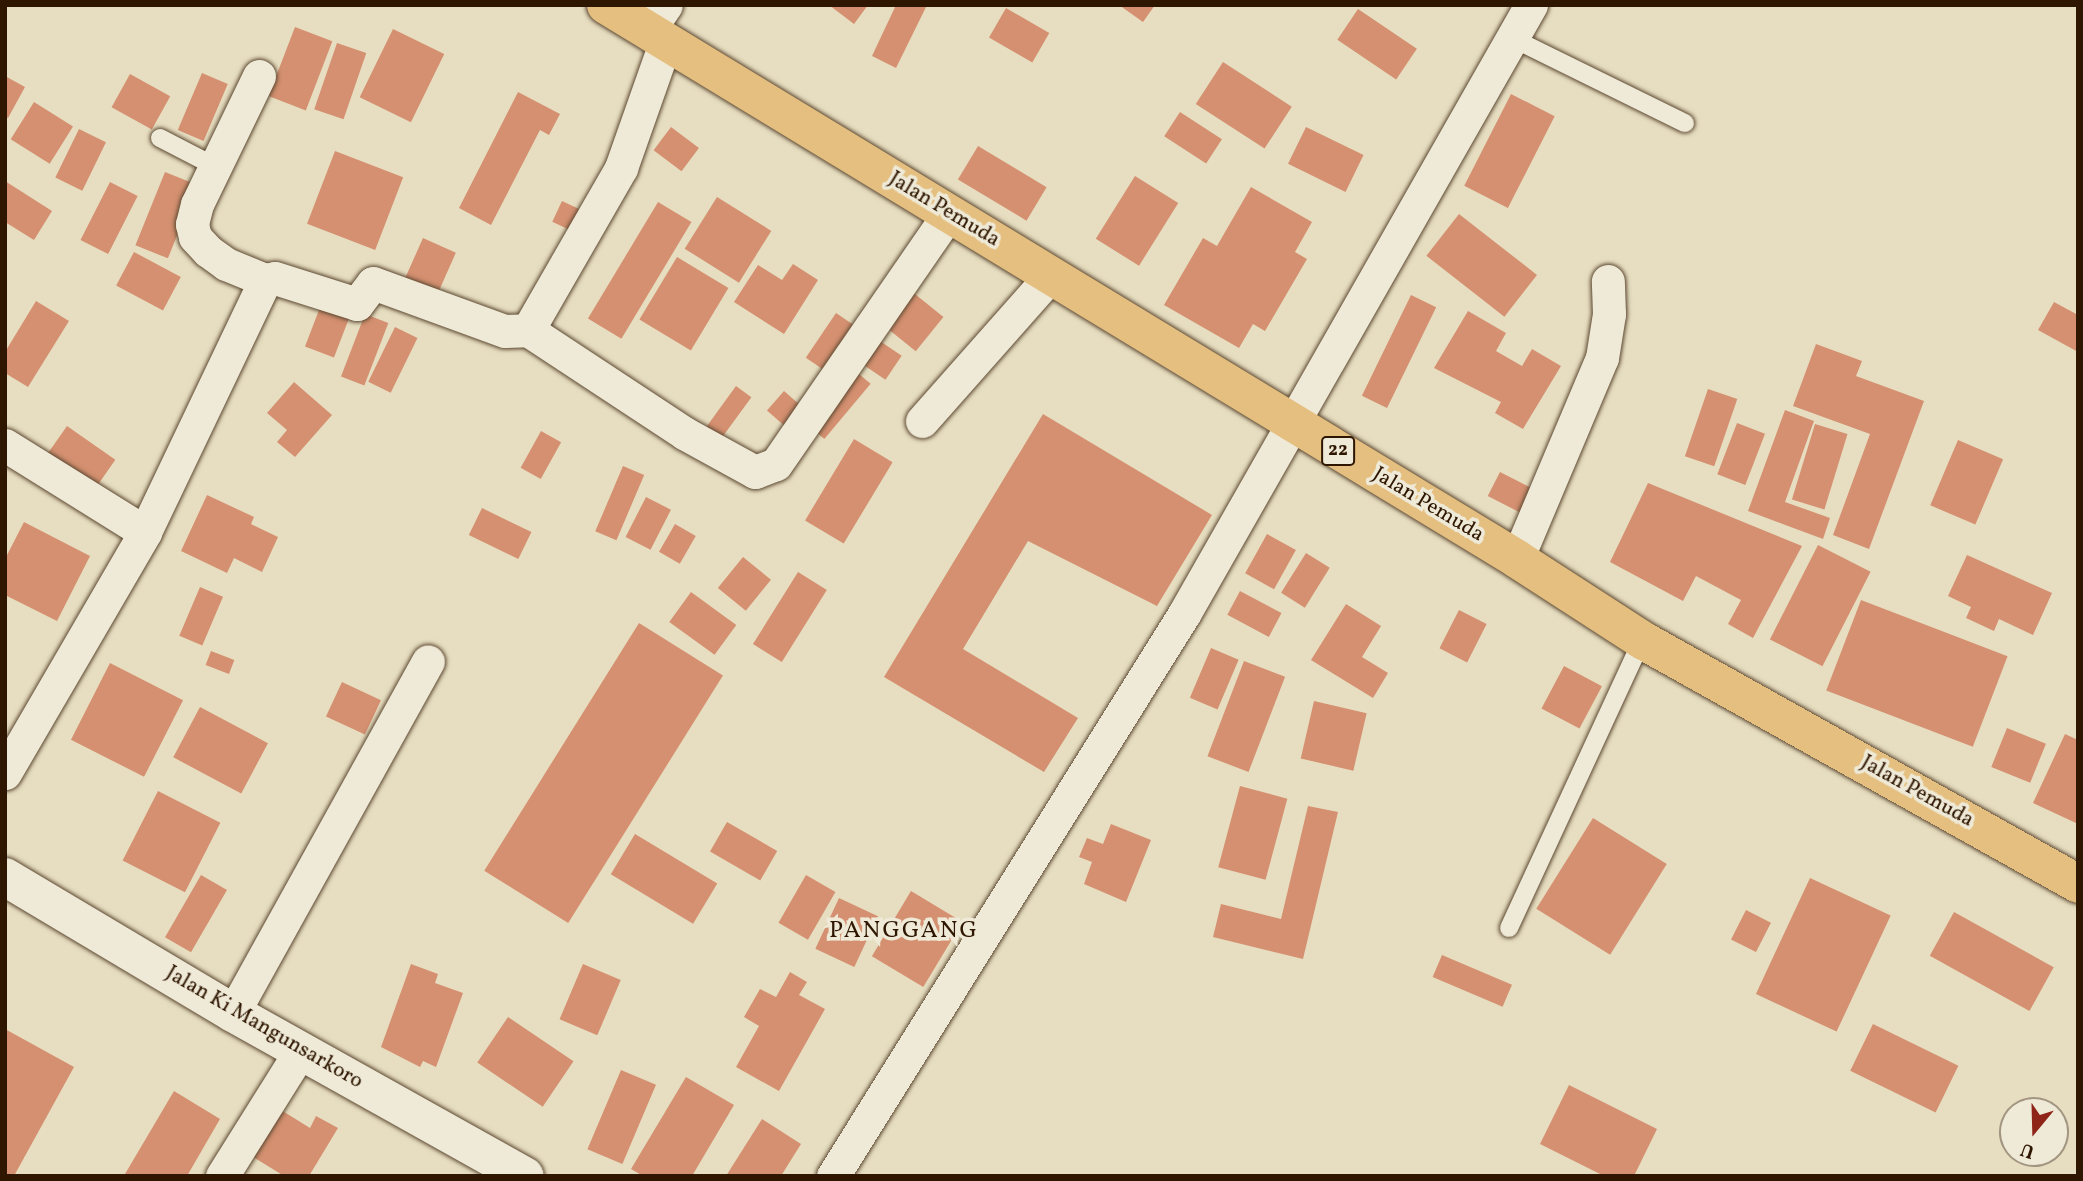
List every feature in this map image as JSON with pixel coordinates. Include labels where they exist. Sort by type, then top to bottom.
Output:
[{"type":"highway","name":"Jalan Pemuda","points":[[606,5],[660,25],[949,213],[1517,559],[1642,640],[2078,884]]},
{"type":"main road","name":"Jalan Ki Mangunsarkoro","points":[[5,877],[233,1013],[292,1067],[525,1176]]},
{"type":"street","points":[[833,1176],[1184,614],[1510,37],[1531,5]]},
{"type":"street","points":[[528,330],[621,168],[660,25]]},
{"type":"street","points":[[258,76],[197,204],[192,224],[195,237],[226,264],[265,280],[275,278],[357,304],[373,283],[505,331],[528,330],[684,433],[755,472],[776,464],[949,213]]},
{"type":"street","points":[[922,421],[1051,275]]},
{"type":"street","points":[[5,772],[145,532],[265,280]]},
{"type":"street","points":[[1517,559],[1602,358],[1609,314],[1608,281]]},
{"type":"street","points":[[5,445],[145,532]]},
{"type":"street","points":[[233,1013],[428,662]]},
{"type":"street","points":[[222,1176],[292,1067]]},
{"type":"lane","points":[[1510,37],[1685,123]]},
{"type":"lane","points":[[160,138],[214,166]]},
{"type":"lane","points":[[1509,928],[1642,640]]},
{"type":"building","points":[[829,5],[868,5],[854,24]]},
{"type":"building","points":[[896,5],[927,5],[896,68],[872,56]]},
{"type":"building","points":[[1119,5],[1155,5],[1143,22]]},
{"type":"building","points":[[1006,8],[1049,33],[1032,62],[989,37]]},
{"type":"building","points":[[1358,9],[1417,49],[1396,79],[1337,40]]},
{"type":"building","points":[[295,27],[332,41],[306,110],[268,96]]},
{"type":"building","points":[[393,29],[444,54],[411,122],[360,97]]},
{"type":"building","points":[[337,43],[366,53],[344,119],[314,109]]},
{"type":"building","points":[[1223,62],[1292,107],[1265,149],[1196,104]]},
{"type":"building","points":[[202,73],[228,84],[204,141],[178,130]]},
{"type":"building","points":[[130,74],[170,96],[152,130],[112,107]]},
{"type":"building","points":[[5,76],[25,87],[8,118],[5,116]]},
{"type":"building","points":[[518,92],[560,114],[549,135],[540,130],[491,225],[459,208]]},
{"type":"building","points":[[1511,94],[1555,116],[1508,208],[1464,186]]},
{"type":"building","points":[[34,102],[73,126],[50,164],[11,139]]},
{"type":"building","points":[[1180,112],[1222,139],[1206,164],[1164,136]]},
{"type":"building","points":[[671,127],[699,148],[681,171],[654,150]]},
{"type":"building","points":[[1306,127],[1364,155],[1346,192],[1288,164]]},
{"type":"building","points":[[79,129],[106,142],[82,191],[55,178]]},
{"type":"building","points":[[978,146],[1047,187],[1026,221],[958,179]]},
{"type":"building","points":[[335,151],[403,177],[375,250],[307,224]]},
{"type":"building","points":[[165,172],[197,185],[168,258],[135,245]]},
{"type":"building","points":[[1135,176],[1178,203],[1139,266],[1096,239]]},
{"type":"building","points":[[5,181],[52,211],[34,240],[5,222]]},
{"type":"building","points":[[110,182],[138,196],[108,254],[80,240]]},
{"type":"building","points":[[1251,187],[1312,222],[1295,252],[1307,259],[1265,331],[1253,324],[1239,348],[1164,305],[1203,238],[1217,246]]},
{"type":"building","points":[[717,197],[771,231],[739,283],[685,249]]},
{"type":"building","points":[[562,201],[607,222],[598,243],[552,222]]},
{"type":"building","points":[[658,202],[691,222],[621,339],[588,319]]},
{"type":"building","points":[[1459,214],[1537,275],[1504,317],[1426,256]]},
{"type":"building","points":[[423,238],[456,253],[435,300],[402,286]]},
{"type":"building","points":[[134,252],[181,277],[163,310],[116,286]]},
{"type":"building","points":[[677,257],[728,288],[691,350],[639,320]]},
{"type":"building","points":[[793,264],[818,280],[784,334],[734,302],[758,265],[782,280]]},
{"type":"building","points":[[910,290],[943,317],[916,351],[882,324]]},
{"type":"building","points":[[1411,295],[1436,307],[1387,408],[1362,396]]},
{"type":"building","points":[[324,297],[353,308],[334,358],[305,346]]},
{"type":"building","points":[[36,301],[69,321],[28,387],[5,373],[5,352]]},
{"type":"building","points":[[2054,302],[2078,315],[2078,352],[2038,330]]},
{"type":"building","points":[[1468,311],[1506,333],[1496,351],[1522,366],[1532,349],[1561,366],[1523,429],[1495,413],[1501,402],[1434,368]]},
{"type":"building","points":[[836,313],[860,329],[830,374],[806,358]]},
{"type":"building","points":[[365,314],[388,323],[364,386],[341,377]]},
{"type":"building","points":[[395,327],[417,338],[391,393],[368,382]]},
{"type":"building","points":[[871,335],[902,356],[885,380],[855,359]]},
{"type":"building","points":[[1816,344],[1862,361],[1856,376],[1924,401],[1869,549],[1833,535],[1870,434],[1793,406]]},
{"type":"building","points":[[853,369],[871,384],[824,439],[807,424]]},
{"type":"building","points":[[294,382],[332,415],[295,457],[277,442],[287,430],[267,413]]},
{"type":"building","points":[[736,386],[751,397],[717,444],[702,433]]},
{"type":"building","points":[[1708,389],[1737,399],[1714,466],[1685,456]]},
{"type":"building","points":[[784,391],[809,413],[792,432],[767,411]]},
{"type":"building","points":[[1785,410],[1814,421],[1785,502],[1830,518],[1823,539],[1748,511]]},
{"type":"building","points":[[1043,414],[1212,515],[1157,606],[1028,541],[963,649],[1078,718],[1044,772],[884,677]]},
{"type":"building","points":[[1737,423],[1765,434],[1745,485],[1717,474]]},
{"type":"building","points":[[1815,424],[1848,434],[1824,509],[1792,500]]},
{"type":"building","points":[[67,426],[115,460],[90,496],[42,462]]},
{"type":"building","points":[[541,431],[561,442],[541,479],[521,468]]},
{"type":"building","points":[[854,439],[893,462],[844,544],[805,520]]},
{"type":"building","points":[[1958,440],[2003,459],[1975,525],[1930,505]]},
{"type":"building","points":[[623,466],[644,475],[616,540],[595,531]]},
{"type":"building","points":[[1500,472],[1536,490],[1523,514],[1488,496]]},
{"type":"building","points":[[1648,483],[1802,546],[1753,638],[1728,624],[1741,600],[1696,576],[1683,601],[1610,562]]},
{"type":"building","points":[[207,495],[254,517],[251,524],[278,537],[262,572],[234,558],[227,573],[181,551]]},
{"type":"building","points":[[646,497],[671,510],[651,550],[626,537]]},
{"type":"building","points":[[482,508],[531,532],[518,559],[469,535]]},
{"type":"building","points":[[24,522],[90,556],[57,621],[5,595],[5,559]]},
{"type":"building","points":[[675,524],[696,536],[680,564],[659,552]]},
{"type":"building","points":[[1267,534],[1296,550],[1274,589],[1245,573]]},
{"type":"building","points":[[1818,545],[1871,572],[1822,666],[1770,639]]},
{"type":"building","points":[[1306,553],[1330,568],[1305,608],[1281,593]]},
{"type":"building","points":[[1967,555],[2052,593],[2033,635],[1999,619],[1994,631],[1966,618],[1971,607],[1948,596]]},
{"type":"building","points":[[743,557],[771,580],[746,611],[718,588]]},
{"type":"building","points":[[798,572],[827,590],[782,662],[753,644]]},
{"type":"building","points":[[200,587],[223,597],[202,646],[179,636]]},
{"type":"building","points":[[1240,591],[1281,613],[1269,637],[1227,615]]},
{"type":"building","points":[[691,592],[736,625],[715,655],[669,622]]},
{"type":"building","points":[[1861,600],[2008,656],[1973,747],[1826,691]]},
{"type":"building","points":[[1346,604],[1381,626],[1362,657],[1388,673],[1373,698],[1311,660]]},
{"type":"building","points":[[1459,610],[1487,624],[1467,662],[1439,648]]},
{"type":"building","points":[[639,623],[723,675],[568,923],[484,871]]},
{"type":"building","points":[[1211,648],[1239,660],[1218,709],[1190,698]]},
{"type":"building","points":[[211,651],[234,660],[229,674],[206,665]]},
{"type":"building","points":[[1244,661],[1285,677],[1249,772],[1207,756]]},
{"type":"building","points":[[110,663],[183,700],[144,777],[71,740]]},
{"type":"building","points":[[1564,666],[1602,686],[1579,729],[1541,708]]},
{"type":"building","points":[[342,682],[381,700],[365,735],[326,716]]},
{"type":"building","points":[[1314,701],[1367,713],[1353,771],[1301,758]]},
{"type":"building","points":[[200,707],[268,743],[241,793],[173,757]]},
{"type":"building","points":[[2007,728],[2046,744],[2030,783],[1991,767]]},
{"type":"building","points":[[2065,734],[2078,740],[2078,824],[2033,803]]},
{"type":"building","points":[[1240,786],[1287,799],[1266,880],[1218,867]]},
{"type":"building","points":[[158,791],[220,823],[185,892],[123,860]]},
{"type":"building","points":[[1308,806],[1338,812],[1303,959],[1213,937],[1221,904],[1281,919]]},
{"type":"building","points":[[1593,818],[1667,864],[1610,955],[1536,909]]},
{"type":"building","points":[[727,822],[777,851],[760,880],[710,851]]},
{"type":"building","points":[[1111,824],[1151,840],[1126,902],[1084,884],[1092,862],[1079,857],[1087,838],[1103,844]]},
{"type":"building","points":[[635,834],[717,883],[693,924],[611,874]]},
{"type":"building","points":[[201,875],[227,890],[191,952],[165,937]]},
{"type":"building","points":[[806,875],[835,892],[808,940],[778,923]]},
{"type":"building","points":[[1810,878],[1891,916],[1837,1032],[1756,994]]},
{"type":"building","points":[[911,891],[962,922],[923,987],[872,956]]},
{"type":"building","points":[[839,898],[878,916],[854,967],[815,949]]},
{"type":"building","points":[[1746,910],[1771,923],[1756,952],[1731,939]]},
{"type":"building","points":[[1954,912],[2054,967],[2029,1011],[1930,956]]},
{"type":"building","points":[[1442,955],[1512,985],[1503,1007],[1433,977]]},
{"type":"building","points":[[411,964],[438,974],[435,983],[463,993],[436,1067],[423,1061],[420,1067],[381,1047]]},
{"type":"building","points":[[583,964],[621,980],[597,1035],[560,1019]]},
{"type":"building","points":[[790,972],[807,982],[799,995],[825,1009],[779,1091],[736,1067],[759,1026],[744,1017],[760,989],[776,997]]},
{"type":"building","points":[[508,1017],[573,1061],[543,1107],[477,1063]]},
{"type":"building","points":[[1873,1024],[1958,1066],[1936,1112],[1850,1071]]},
{"type":"building","points":[[5,1029],[74,1067],[14,1176],[5,1176]]},
{"type":"building","points":[[621,1070],[656,1085],[622,1164],[587,1149]]},
{"type":"building","points":[[686,1077],[734,1105],[692,1176],[643,1176],[631,1169]]},
{"type":"building","points":[[1569,1085],[1657,1129],[1634,1176],[1604,1176],[1540,1144]]},
{"type":"building","points":[[174,1091],[220,1119],[187,1176],[128,1176],[125,1174]]},
{"type":"building","points":[[273,1105],[310,1128],[316,1116],[338,1128],[309,1176],[284,1176],[245,1152]]},
{"type":"building","points":[[762,1119],[801,1144],[781,1176],[726,1176]]},
{"type":"district","name":"PANGGANG","points":[[904,932]]}]
